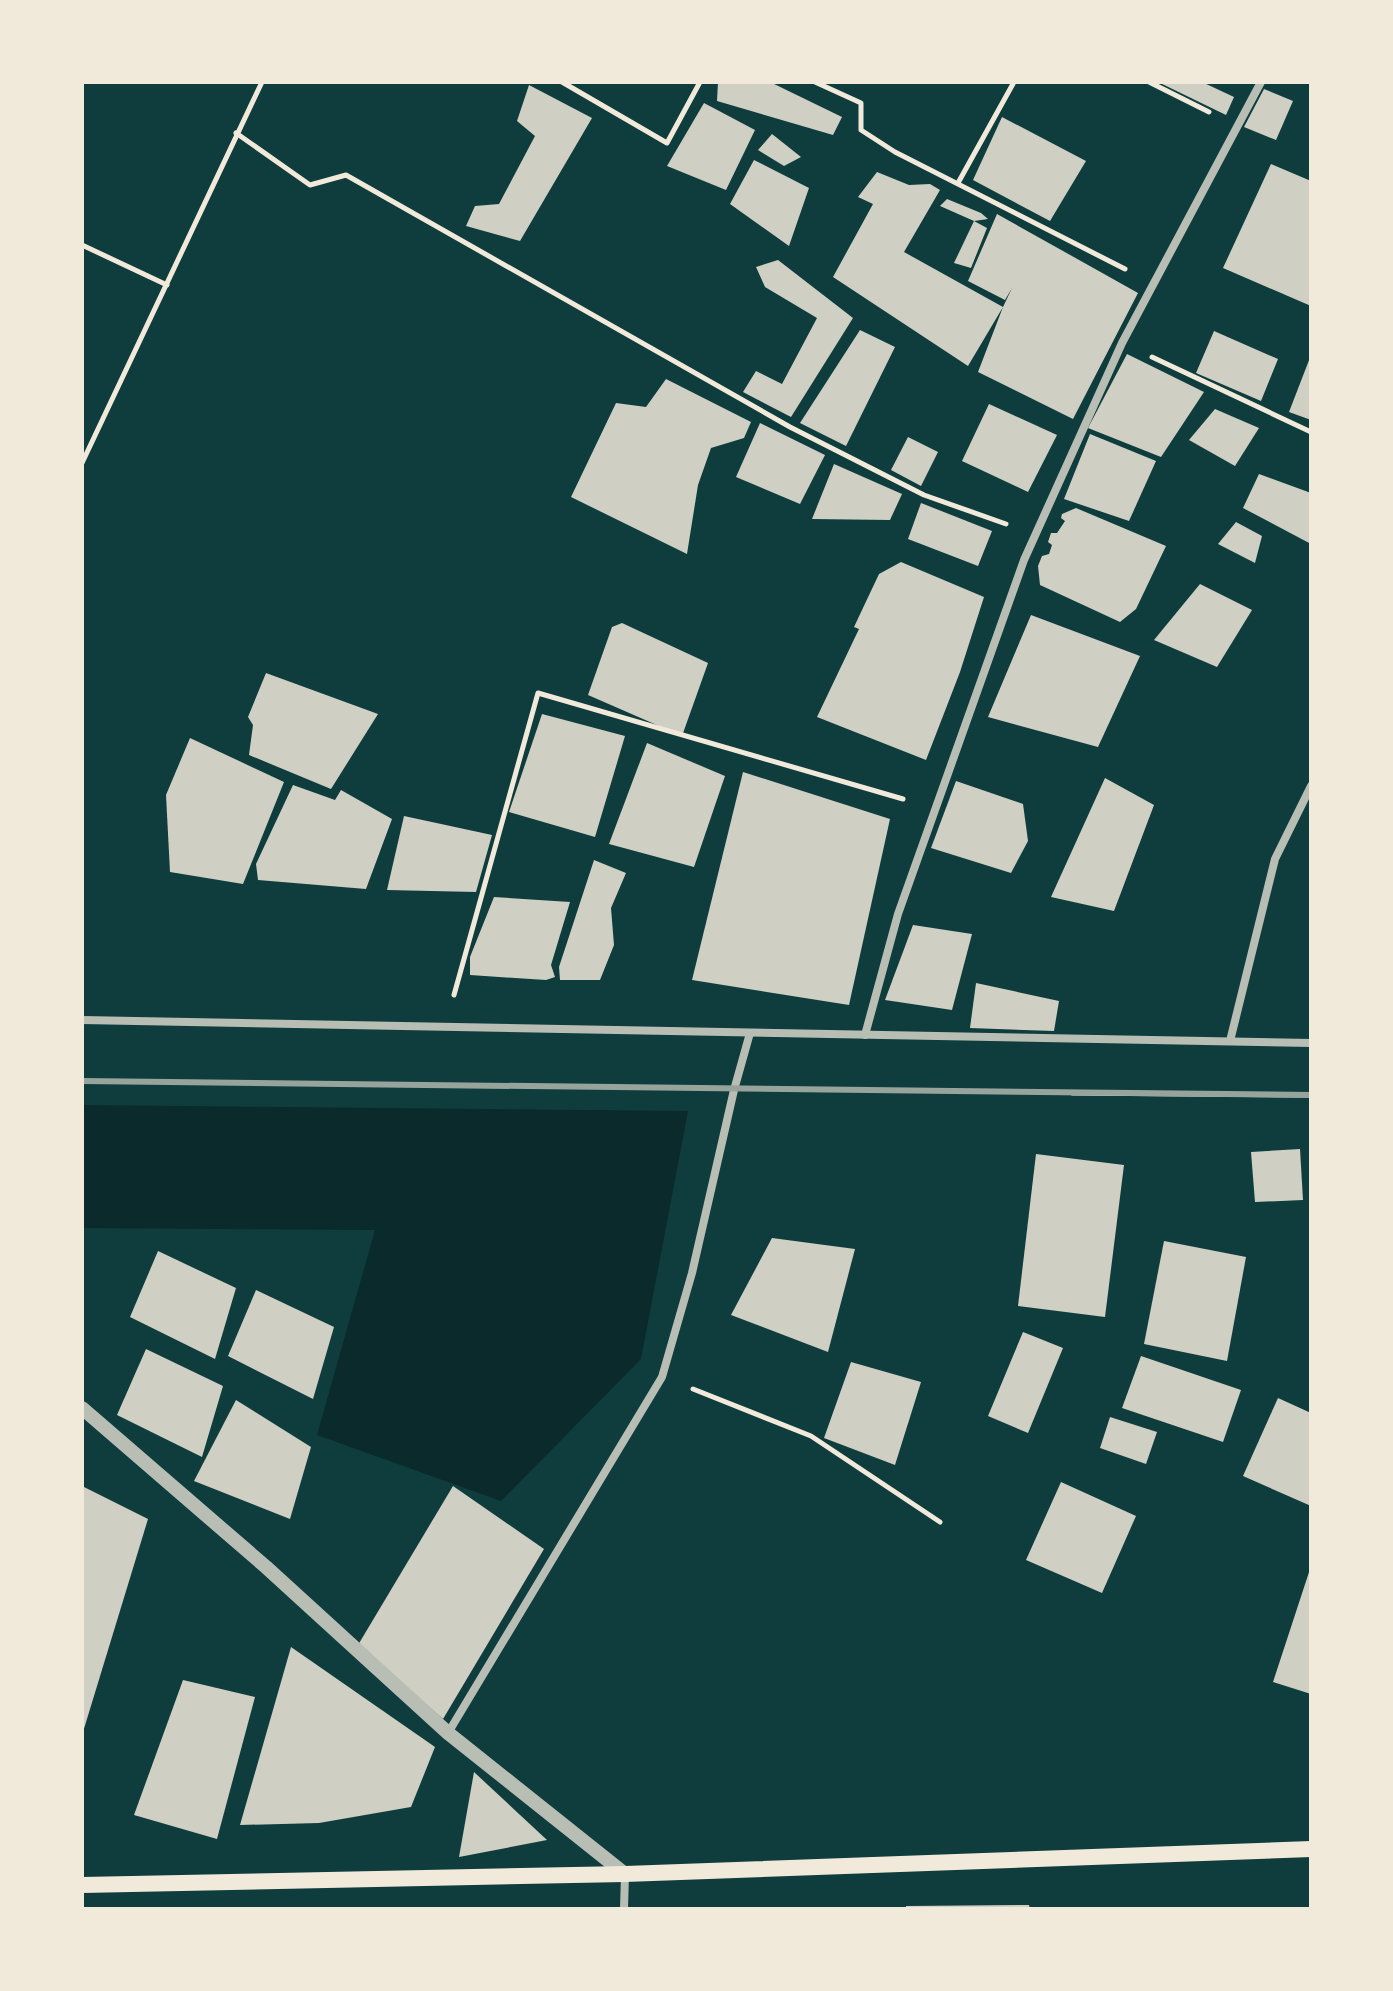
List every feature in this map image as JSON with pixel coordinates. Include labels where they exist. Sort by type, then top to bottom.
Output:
[{"type":"main road","points":[[82,1885],[625,1874],[1311,1849]]},
{"type":"street","points":[[865,1035],[898,914],[1024,560],[1122,343],[1261,82]]},
{"type":"street","points":[[1230,1041],[1275,859],[1311,786]]},
{"type":"street","points":[[82,1020],[1311,1043]]},
{"type":"street","points":[[448,1733],[662,1377],[692,1273],[750,1033]]},
{"type":"street","points":[[82,1408],[266,1567],[448,1733],[625,1874],[624,1909]]},
{"type":"path","points":[[82,463],[262,82]]},
{"type":"path","points":[[562,82],[667,143],[700,82]]},
{"type":"path","points":[[815,82],[861,103],[861,130],[895,152],[1154,284]]},
{"type":"path","points":[[958,183],[1014,82]]},
{"type":"path","points":[[1149,82],[1239,127]]},
{"type":"path","points":[[236,133],[310,185],[346,175],[790,427],[924,495],[1036,536]]},
{"type":"path","points":[[82,245],[167,285]]},
{"type":"path","points":[[1122,343],[1311,432]]},
{"type":"path","points":[[445,1027],[538,693],[936,809]]},
{"type":"path","points":[[1072,1093],[1311,1095]]},
{"type":"path","points":[[662,1377],[811,1436],[940,1522]]},
{"type":"water","points":[[82,1105],[688,1111],[641,1359],[501,1501],[317,1435],[375,1230],[82,1228]]},
{"type":"building","points":[[718,82],[770,82],[842,117],[833,135],[717,101]]},
{"type":"building","points":[[1158,82],[1202,82],[1234,97],[1226,115]]},
{"type":"building","points":[[529,85],[592,118],[520,241],[466,226],[475,206],[499,204],[535,136],[517,121]]},
{"type":"building","points":[[1264,89],[1293,101],[1276,140],[1244,127]]},
{"type":"building","points":[[704,103],[755,130],[726,190],[667,166]]},
{"type":"building","points":[[1002,117],[1086,161],[1050,221],[973,180]]},
{"type":"building","points":[[772,134],[801,157],[784,166],[758,150]]},
{"type":"building","points":[[754,160],[809,188],[789,246],[730,204]]},
{"type":"building","points":[[1271,164],[1311,181],[1311,306],[1223,268]]},
{"type":"building","points":[[877,172],[909,185],[930,184],[940,190],[904,252],[1003,307],[968,366],[833,277],[873,204],[858,197]]},
{"type":"building","points":[[947,199],[988,219],[974,221],[940,206]]},
{"type":"building","points":[[997,214],[1138,293],[1073,419],[978,372],[1012,288],[1005,300],[968,281]]},
{"type":"building","points":[[974,221],[987,228],[971,268],[954,263]]},
{"type":"building","points":[[778,260],[853,318],[791,417],[743,392],[756,371],[782,384],[817,318],[765,287],[756,267]]},
{"type":"building","points":[[860,330],[895,347],[846,446],[800,423]]},
{"type":"building","points":[[1214,331],[1278,359],[1261,401],[1196,373]]},
{"type":"building","points":[[1127,354],[1204,392],[1161,457],[1088,428]]},
{"type":"building","points":[[1311,355],[1311,420],[1289,412]]},
{"type":"building","points":[[666,379],[751,422],[744,438],[711,448],[698,485],[687,554],[571,497],[616,403],[646,407]]},
{"type":"building","points":[[989,404],[1057,435],[1028,492],[962,461]]},
{"type":"building","points":[[1215,409],[1259,428],[1235,466],[1189,440]]},
{"type":"building","points":[[760,423],[825,455],[800,504],[736,477]]},
{"type":"building","points":[[1090,434],[1156,461],[1129,521],[1064,499]]},
{"type":"building","points":[[908,437],[938,452],[921,486],[891,470]]},
{"type":"building","points":[[834,464],[902,494],[890,520],[812,519]]},
{"type":"building","points":[[1259,474],[1311,493],[1311,544],[1243,508]]},
{"type":"building","points":[[921,503],[992,531],[978,566],[908,539]]},
{"type":"building","points":[[1076,508],[1166,546],[1136,609],[1120,622],[1040,585],[1038,566],[1042,556],[1049,554],[1051,533],[1057,533],[1065,521],[1061,518],[1062,514]]},
{"type":"building","points":[[1236,522],[1262,536],[1255,563],[1218,544]]},
{"type":"building","points":[[901,562],[984,597],[960,672],[926,760],[817,717],[859,629],[854,627],[879,574]]},
{"type":"building","points":[[1200,584],[1252,610],[1217,667],[1154,640]]},
{"type":"building","points":[[1031,615],[1140,656],[1098,747],[988,717]]},
{"type":"building","points":[[622,623],[708,663],[682,736],[588,695],[612,627]]},
{"type":"building","points":[[266,673],[378,714],[331,789],[249,755],[253,725],[248,717]]},
{"type":"building","points":[[542,714],[625,736],[595,837],[509,812]]},
{"type":"building","points":[[190,738],[284,782],[243,884],[170,872],[166,795]]},
{"type":"building","points":[[647,743],[725,776],[694,867],[609,844]]},
{"type":"building","points":[[743,772],[890,819],[849,1005],[692,980]]},
{"type":"building","points":[[1105,778],[1154,805],[1114,911],[1051,897]]},
{"type":"building","points":[[956,781],[1023,804],[1028,841],[1011,873],[931,848]]},
{"type":"building","points":[[293,785],[335,800],[341,790],[392,819],[366,889],[258,880],[256,864]]},
{"type":"building","points":[[404,816],[492,835],[476,892],[387,890]]},
{"type":"building","points":[[594,860],[626,873],[611,908],[614,945],[600,980],[560,980],[559,967]]},
{"type":"building","points":[[494,897],[570,902],[551,965],[555,977],[546,980],[470,975],[470,957]]},
{"type":"building","points":[[913,925],[972,934],[952,1010],[885,1000]]},
{"type":"building","points":[[976,983],[1059,1001],[1054,1031],[970,1028]]},
{"type":"building","points":[[1300,1149],[1303,1200],[1255,1202],[1251,1152]]},
{"type":"building","points":[[1036,1154],[1124,1165],[1105,1317],[1018,1306]]},
{"type":"building","points":[[772,1238],[855,1249],[828,1352],[731,1315]]},
{"type":"building","points":[[1164,1241],[1246,1257],[1227,1361],[1144,1344]]},
{"type":"building","points":[[158,1251],[236,1288],[215,1359],[130,1317]]},
{"type":"building","points":[[256,1290],[334,1327],[313,1399],[228,1356]]},
{"type":"building","points":[[1023,1332],[1063,1348],[1028,1433],[988,1416]]},
{"type":"building","points":[[146,1349],[223,1386],[202,1457],[117,1415]]},
{"type":"building","points":[[1141,1356],[1241,1390],[1223,1442],[1122,1408]]},
{"type":"building","points":[[851,1362],[921,1382],[895,1465],[824,1438]]},
{"type":"building","points":[[1278,1398],[1311,1413],[1311,1506],[1243,1476]]},
{"type":"building","points":[[236,1400],[311,1447],[290,1519],[194,1481]]},
{"type":"building","points":[[1110,1417],[1157,1432],[1146,1464],[1100,1448]]},
{"type":"building","points":[[1061,1482],[1136,1516],[1102,1593],[1026,1560]]},
{"type":"building","points":[[82,1486],[148,1519],[83,1732],[82,1732]]},
{"type":"building","points":[[453,1486],[544,1549],[443,1719],[358,1645]]},
{"type":"building","points":[[1311,1566],[1311,1694],[1273,1682]]},
{"type":"building","points":[[291,1647],[435,1747],[411,1807],[319,1823],[240,1825]]},
{"type":"building","points":[[183,1680],[255,1697],[217,1839],[134,1815]]},
{"type":"building","points":[[474,1772],[547,1840],[459,1857]]},
{"type":"building","points":[[1029,1905],[1030,1909],[906,1909],[906,1906]]},
{"type":"railway","points":[[82,1081],[1311,1095]]}]
